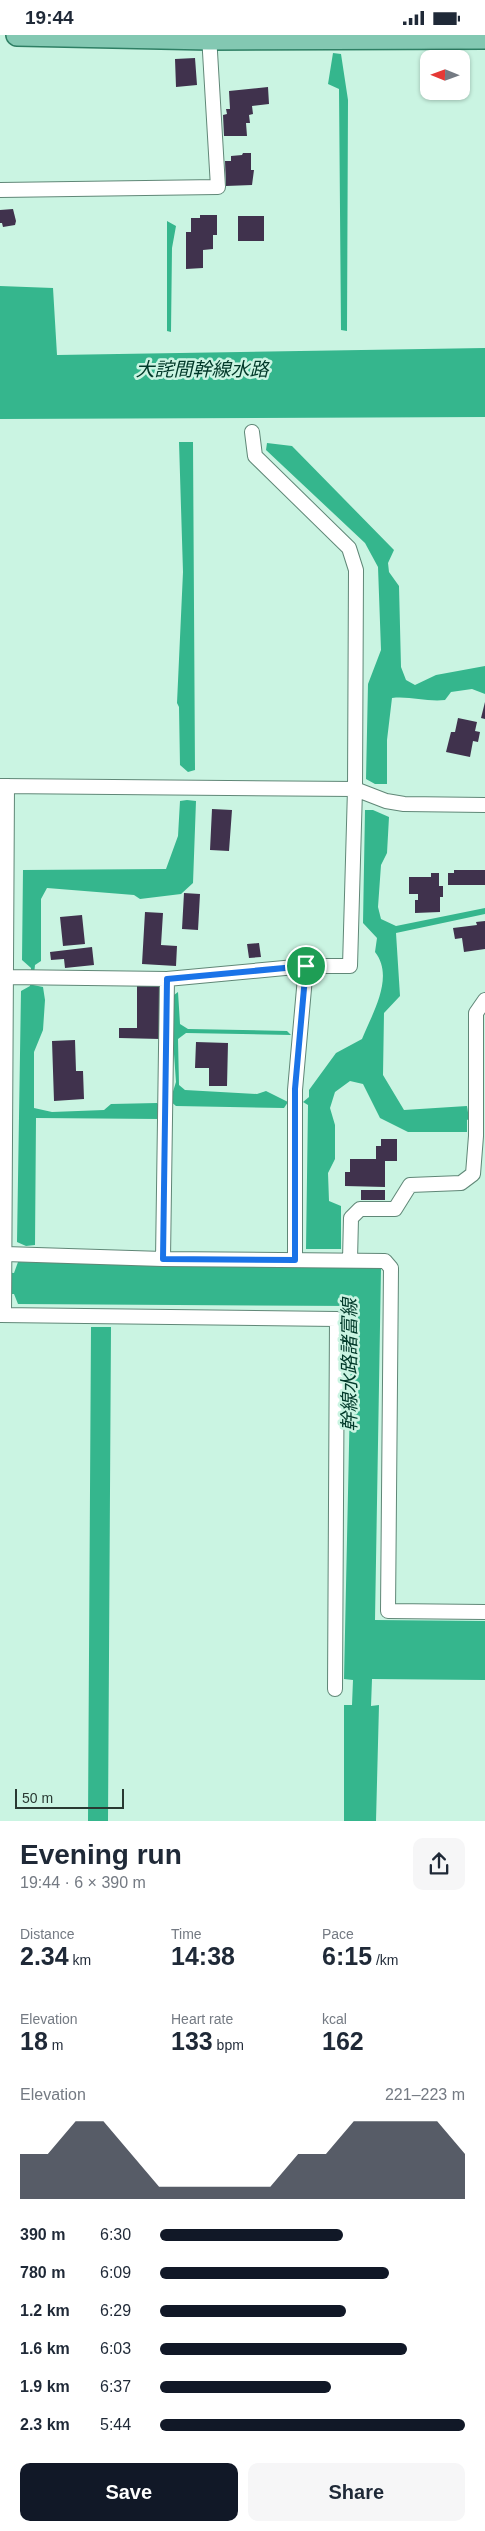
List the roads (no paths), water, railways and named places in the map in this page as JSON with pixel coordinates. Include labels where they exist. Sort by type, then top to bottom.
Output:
[{"type":"main road","points":[[17,35],[485,38]]},
{"type":"street","points":[[0,191],[218,187],[208,37]]},
{"type":"street","points":[[6,977],[167,979],[306,966],[350,965],[355,789],[356,570],[349,548],[255,456],[252,432]]},
{"type":"street","points":[[335,1689],[337,1319],[2,1315],[4,1299],[3,1096],[6,977],[4,786],[355,789],[386,801],[404,804],[485,805]]},
{"type":"street","points":[[295,1260],[295,1089],[306,966]]},
{"type":"street","points":[[163,1259],[167,979]]},
{"type":"street","points":[[350,1260],[351,1218],[360,1209],[395,1209],[410,1185],[462,1183],[473,1174],[480,1136],[476,1013],[485,1000]]},
{"type":"street","points":[[4,1261],[163,1259],[385,1261],[391,1269],[388,1611],[485,1612]]},
{"type":"water","points":[[333,53],[341,54],[348,100],[347,331],[341,330],[339,89],[328,84]]},
{"type":"water","points":[[167,221],[176,226],[172,248],[171,332],[167,331]]},
{"type":"water","name":"大詫間幹線水路","points":[[0,286],[53,288],[57,355],[485,348],[485,417],[0,419]]},
{"type":"water","points":[[179,442],[193,442],[195,770],[188,772],[180,765],[179,707],[177,703],[183,572]]},
{"type":"water","points":[[267,443],[292,446],[394,550],[388,563],[389,572],[399,586],[401,667],[406,680],[415,685],[436,675],[485,666],[485,694],[472,689],[451,692],[445,700],[392,698],[387,740],[387,784],[375,784],[366,779],[368,684],[381,650],[378,567],[365,543],[266,450]]},
{"type":"water","points":[[180,801],[196,801],[193,883],[181,894],[140,899],[134,895],[47,888],[41,899],[41,961],[35,965],[33,985],[43,987],[45,1000],[43,1030],[34,1052],[34,1108],[52,1112],[104,1110],[111,1104],[157,1103],[161,1107],[160,1119],[36,1118],[35,1245],[26,1246],[17,1242],[21,991],[30,986],[31,968],[22,960],[23,870],[166,869],[178,836]]},
{"type":"water","points":[[365,810],[373,810],[389,817],[387,853],[381,865],[378,907],[381,919],[396,926],[485,908],[485,914],[396,933],[400,996],[384,1013],[383,1075],[404,1110],[467,1106],[469,1119],[467,1120],[467,1132],[408,1132],[380,1118],[363,1084],[350,1081],[335,1092],[330,1108],[335,1125],[335,1159],[328,1173],[329,1201],[341,1206],[341,1249],[306,1249],[308,1105],[303,1102],[309,1097],[309,1090],[336,1053],[362,1039],[380,996],[382,984],[381,962],[375,952],[377,938],[363,923]]},
{"type":"water","points":[[178,992],[180,1024],[188,1029],[287,1031],[291,1035],[186,1033],[178,1039],[179,1085],[185,1090],[257,1094],[266,1091],[288,1102],[284,1108],[176,1106],[170,1101],[176,1082],[173,1040],[174,995]]},
{"type":"water","points":[[18,1262],[381,1268],[375,1620],[485,1621],[485,1680],[372,1679],[371,1706],[379,1705],[376,1821],[344,1821],[344,1705],[352,1705],[353,1680],[344,1679],[352,1306],[18,1304],[14,1294],[0,1294],[0,1272],[14,1273]]},
{"type":"water","points":[[91,1327],[111,1327],[108,1821],[88,1821]]},
{"type":"water label","name":"幹線水路諸富線","points":[[349,1365]]}]
